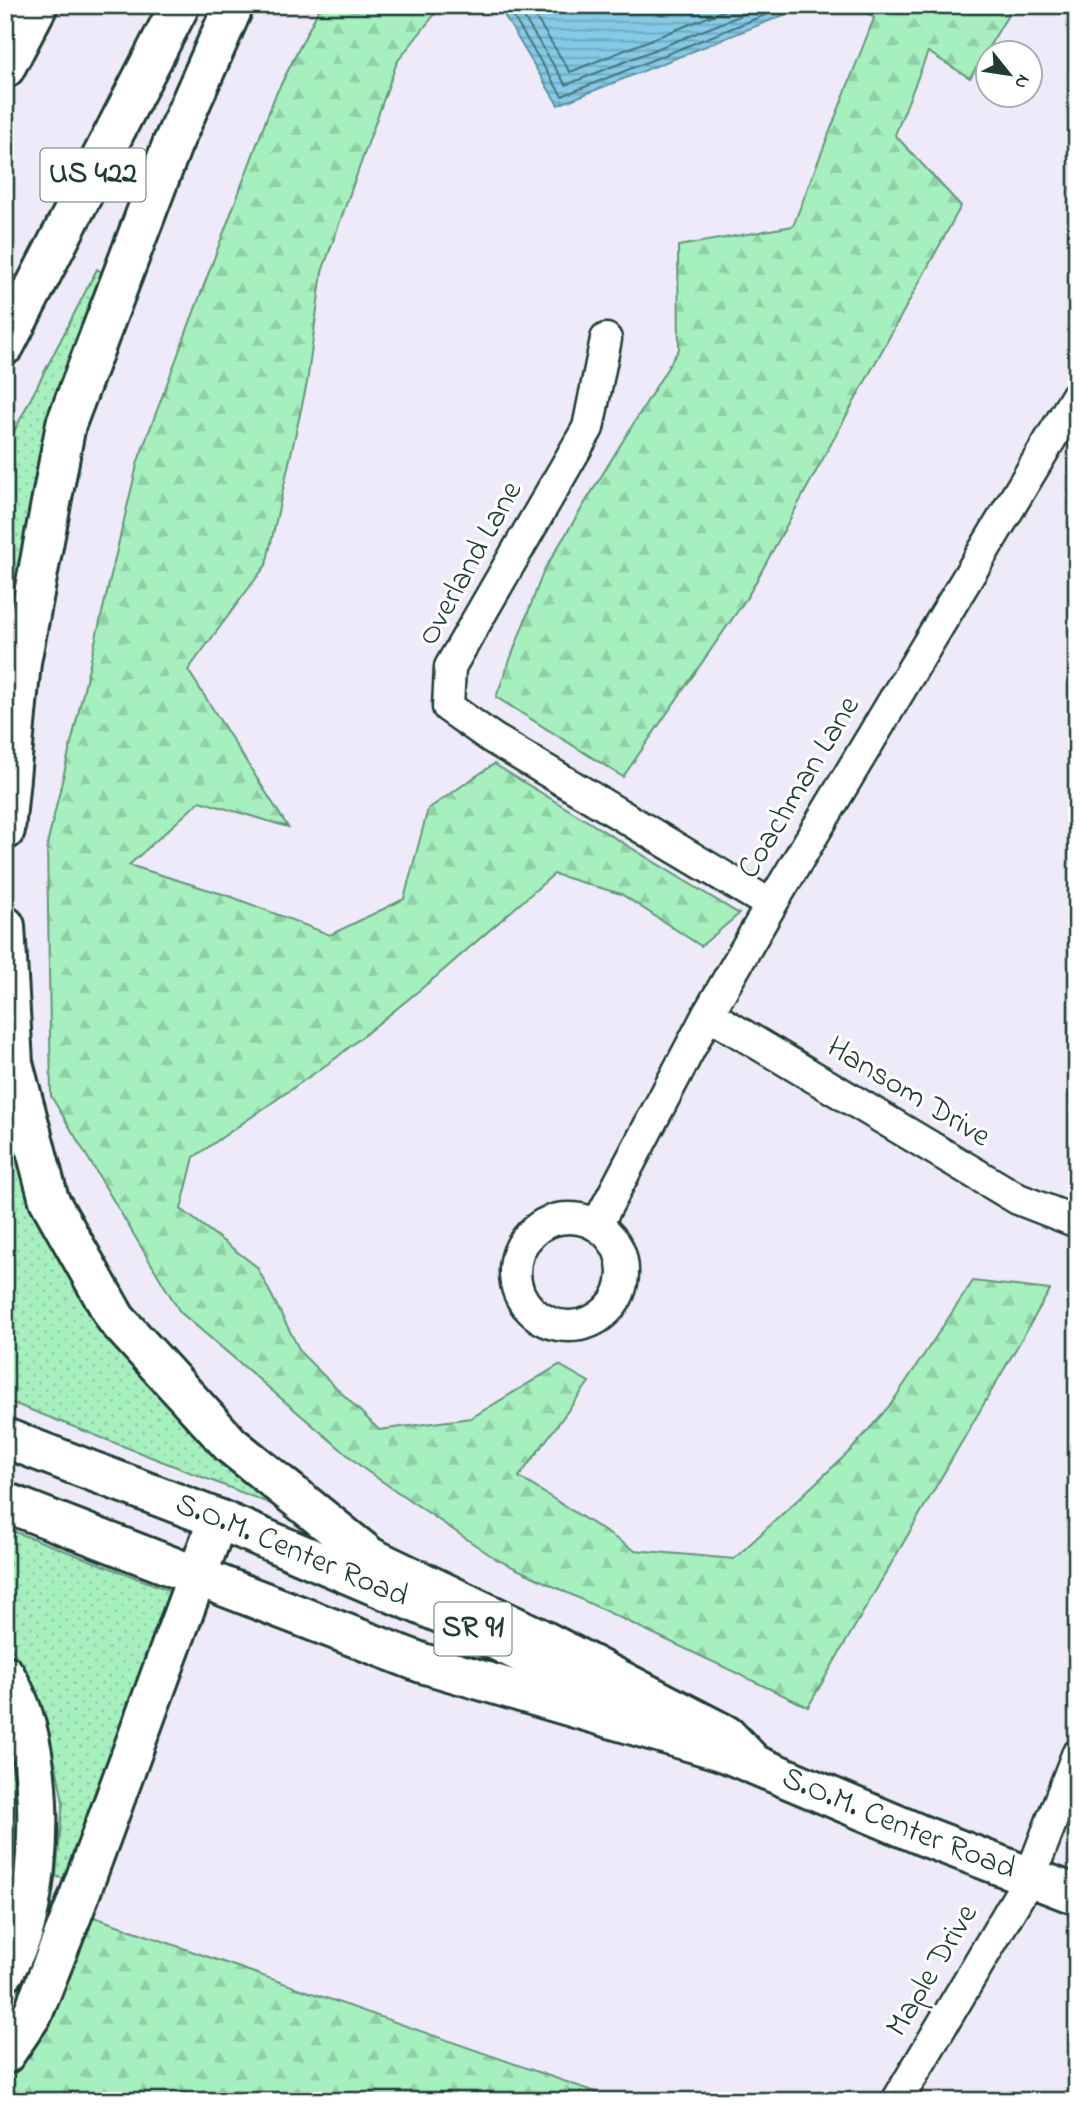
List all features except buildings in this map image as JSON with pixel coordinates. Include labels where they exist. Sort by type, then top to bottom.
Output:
[{"type":"main road","points":[[5,68],[38,5]]},
{"type":"main road","name":"US 422","points":[[5,345],[180,5]]},
{"type":"main road","points":[[5,830],[21,662],[66,424],[172,145],[234,5]]},
{"type":"main road","points":[[5,926],[13,1062],[50,1200],[125,1328],[231,1445],[370,1557],[538,1638],[726,1735],[738,1757]]},
{"type":"main road","name":"S.O.M. Center Road","points":[[5,1438],[218,1519],[440,1613],[738,1757],[1077,1895]]},
{"type":"main road","name":"S.O.M. Center Road","points":[[5,1502],[422,1663],[738,1757]]},
{"type":"main road","points":[[5,2054],[33,2013],[69,1923],[218,1519]]},
{"type":"main road","points":[[5,1675],[29,1737],[39,1800],[35,1862],[23,1932],[5,1971]]},
{"type":"street","name":"Overland Lane","points":[[606,340],[588,428],[450,667],[448,707],[492,738],[771,905]]},
{"type":"street","name":"Coachman Lane","points":[[597,1225],[708,1014],[771,905],[1068,427],[1077,395]]},
{"type":"street","name":"Hansom Drive","points":[[708,1014],[1018,1199],[1077,1222]]},
{"type":"street","name":"Maple Drive","points":[[897,2101],[1030,1877],[1077,1755]]},
{"type":"green space","points":[[321,5],[442,5],[397,62],[322,272],[307,383],[266,565],[188,670],[288,827],[200,801],[129,865],[232,897],[330,935],[404,899],[428,809],[494,764],[739,914],[701,946],[621,894],[554,874],[438,975],[336,1058],[194,1157],[181,1209],[257,1267],[301,1353],[379,1430],[471,1418],[559,1365],[589,1382],[519,1477],[634,1550],[734,1559],[851,1450],[891,1404],[973,1281],[1050,1290],[808,1707],[496,1559],[364,1469],[180,1312],[51,1096],[47,845],[138,461],[275,96]]},
{"type":"green space","points":[[855,5],[1014,5],[994,38],[974,38],[974,71],[970,78],[928,52],[895,135],[961,206],[748,596],[623,777],[496,697],[544,570],[679,349],[678,246],[793,226],[874,18]]},
{"type":"green space","points":[[97,269],[108,277],[53,425],[5,626],[5,449]]},
{"type":"green space","points":[[5,1105],[22,1163],[279,1507],[5,1400]]},
{"type":"green space","points":[[5,1528],[174,1592],[68,1881],[56,1876],[63,1802],[56,1765],[22,1666],[5,1639]]},
{"type":"green space","points":[[5,1734],[20,1807],[11,1921],[5,1932]]},
{"type":"green space","points":[[74,1910],[621,2101],[5,2101],[5,2054]]},
{"type":"water","points":[[498,5],[809,5],[558,105]]}]
